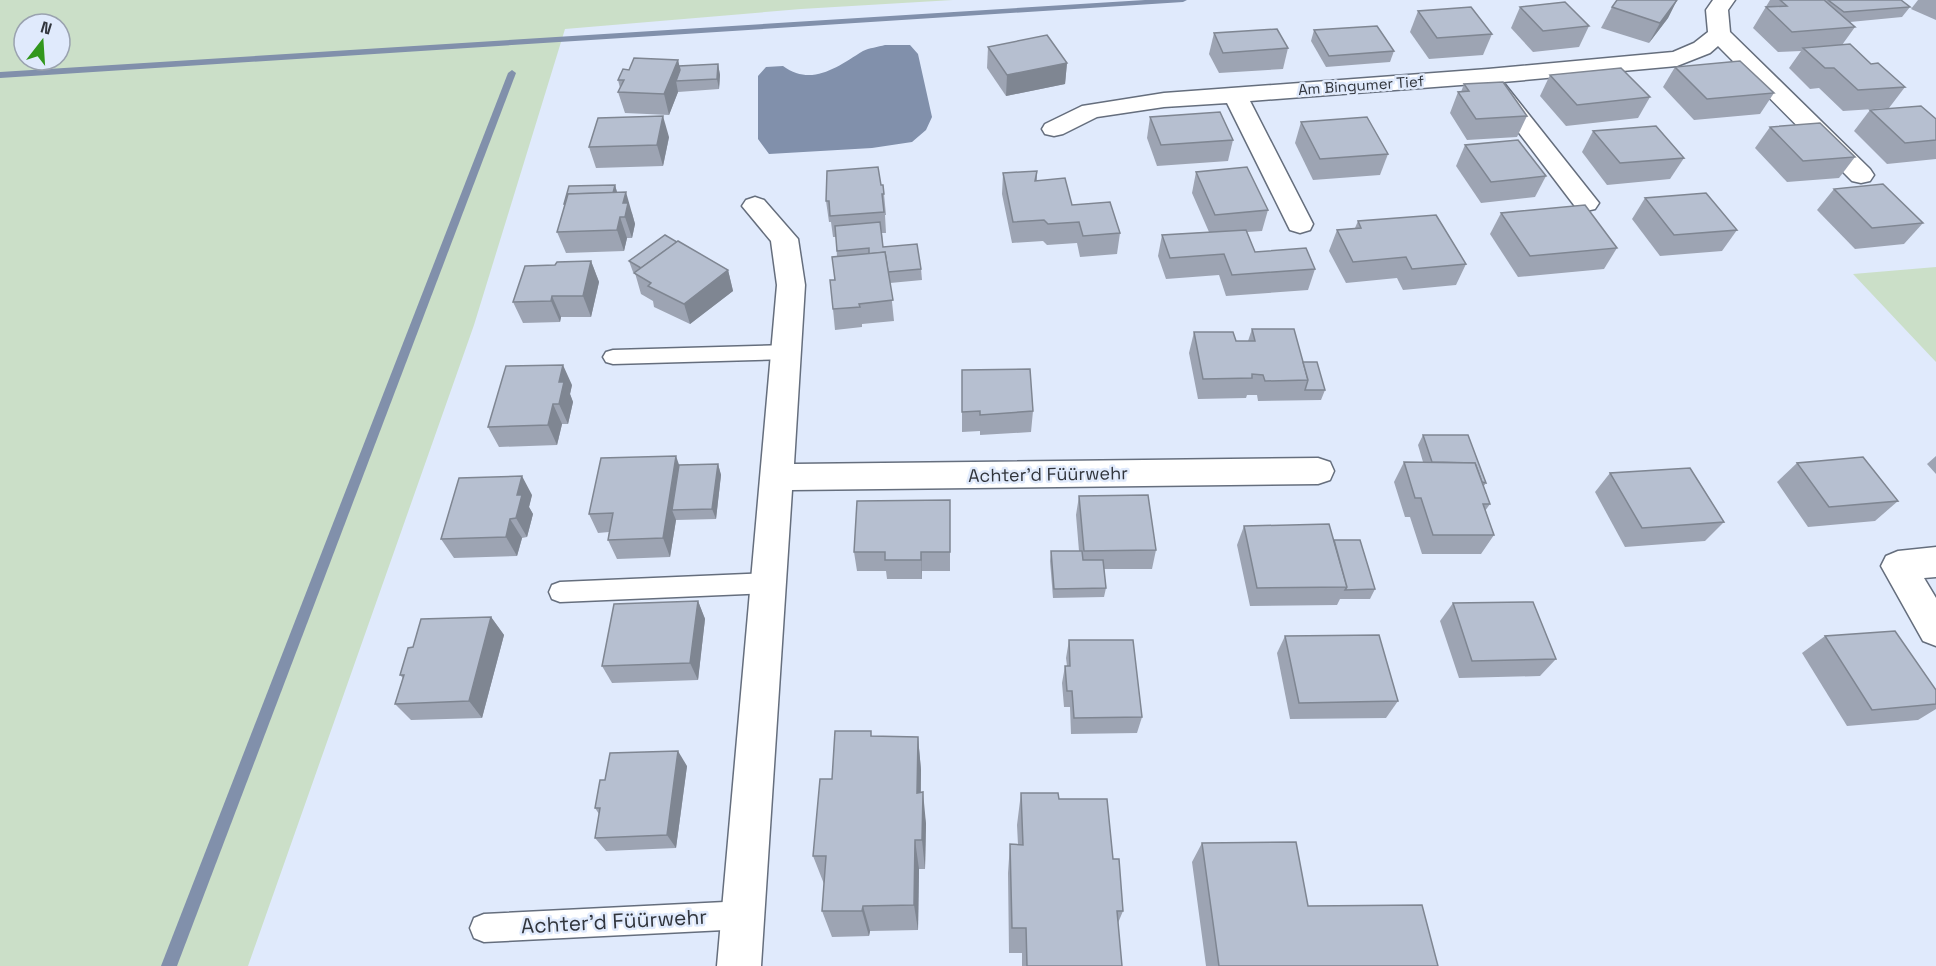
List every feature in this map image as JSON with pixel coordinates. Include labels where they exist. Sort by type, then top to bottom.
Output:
[{"type":"street","points":[[1724,0],[1717,10],[1719,34],[1861,175]]},
{"type":"street","name":"Am Bingumer Tief","points":[[1053,129],[1091,111],[1164,100],[1488,76],[1677,59],[1702,48],[1719,34]]},
{"type":"street","points":[[1488,76],[1586,203]]},
{"type":"street","points":[[1235,94],[1300,224]]},
{"type":"street","points":[[739,966],[745,915],[768,583],[788,352],[791,285],[784,239],[755,206]]},
{"type":"street","name":"Achter'd Füürwehr","points":[[778,477],[1318,471]]},
{"type":"street","points":[[1936,562],[1898,566],[1936,630]]},
{"type":"lane","points":[[612,357],[788,352]]},
{"type":"lane","points":[[560,592],[768,583]]},
{"type":"lane","name":"Achter'd Füürwehr","points":[[484,928],[745,915]]},
{"type":"green space","points":[[0,0],[953,0],[801,9],[565,29],[474,325],[248,966],[0,966]]},
{"type":"green space","points":[[1936,267],[1936,362],[1853,274]]},
{"type":"water","points":[[885,45],[910,45],[918,54],[932,117],[926,130],[912,142],[872,148],[769,154],[758,139],[758,76],[766,67],[783,66],[804,75],[814,75],[834,68],[865,50]]},
{"type":"building","points":[[1617,0],[1677,0],[1660,23],[1612,7]]},
{"type":"building","points":[[1780,0],[1824,0],[1855,27],[1792,32],[1766,7],[1787,6]]},
{"type":"building","points":[[1828,0],[1901,0],[1910,7],[1844,12]]},
{"type":"building","points":[[1565,2],[1589,26],[1543,31],[1520,7]]},
{"type":"building","points":[[1471,7],[1492,34],[1437,38],[1418,11]]},
{"type":"building","points":[[1377,26],[1394,51],[1329,56],[1314,30]]},
{"type":"building","points":[[1277,29],[1288,48],[1223,53],[1214,33]]},
{"type":"building","points":[[1047,35],[1067,63],[1007,75],[988,47]]},
{"type":"building","points":[[1850,44],[1871,64],[1878,63],[1905,87],[1858,90],[1834,68],[1825,68],[1803,48]]},
{"type":"building","points":[[634,58],[678,60],[664,94],[618,92],[624,80],[618,80],[623,69],[629,70]]},
{"type":"building","points":[[1740,61],[1774,93],[1707,99],[1675,67]]},
{"type":"building","points":[[718,64],[717,79],[676,81],[679,66]]},
{"type":"building","points":[[1621,68],[1650,97],[1577,105],[1550,75]]},
{"type":"building","points":[[1503,82],[1527,116],[1476,119],[1458,92],[1469,91],[1464,84]]},
{"type":"building","points":[[1921,106],[1936,119],[1936,140],[1905,143],[1870,110]]},
{"type":"building","points":[[1220,112],[1233,140],[1161,145],[1150,117]]},
{"type":"building","points":[[663,116],[657,145],[589,147],[598,118]]},
{"type":"building","points":[[1367,117],[1388,154],[1320,159],[1301,122]]},
{"type":"building","points":[[1820,123],[1855,157],[1803,161],[1770,127]]},
{"type":"building","points":[[1656,126],[1684,158],[1620,163],[1593,131]]},
{"type":"building","points":[[1518,140],[1546,176],[1491,182],[1465,145]]},
{"type":"building","points":[[878,167],[881,185],[883,185],[884,212],[830,216],[829,201],[826,201],[827,171]]},
{"type":"building","points":[[1247,167],[1268,210],[1215,215],[1196,172]]},
{"type":"building","points":[[1037,171],[1035,181],[1065,178],[1072,205],[1110,202],[1120,233],[1083,236],[1079,222],[1048,224],[1044,220],[1013,222],[1003,173]]},
{"type":"building","points":[[1883,184],[1923,223],[1872,228],[1834,189]]},
{"type":"building","points":[[615,185],[613,193],[568,194],[564,204],[569,186]]},
{"type":"building","points":[[626,192],[623,203],[628,203],[625,217],[620,217],[617,230],[557,232],[568,194]]},
{"type":"building","points":[[1706,193],[1737,230],[1674,235],[1645,198]]},
{"type":"building","points":[[1585,205],[1617,248],[1530,256],[1501,213]]},
{"type":"building","points":[[1436,215],[1466,264],[1412,269],[1406,257],[1353,262],[1337,230],[1361,228],[1358,221]]},
{"type":"building","points":[[880,222],[883,247],[917,244],[921,269],[888,272],[885,252],[869,254],[869,248],[837,251],[835,226]]},
{"type":"building","points":[[1246,230],[1255,252],[1306,248],[1315,269],[1232,275],[1224,254],[1170,258],[1162,235]]},
{"type":"building","points":[[665,235],[677,242],[641,268],[629,261]]},
{"type":"building","points":[[678,241],[728,270],[684,304],[648,286],[651,283],[634,273]]},
{"type":"building","points":[[885,252],[893,300],[859,304],[860,307],[833,309],[830,280],[835,280],[832,257]]},
{"type":"building","points":[[591,261],[583,296],[552,296],[551,301],[513,302],[525,266]]},
{"type":"building","points":[[1252,329],[1294,329],[1308,380],[1265,381],[1263,375],[1252,374],[1252,378],[1203,379],[1194,332],[1233,332],[1236,341],[1255,341]]},
{"type":"building","points":[[1303,362],[1317,362],[1325,390],[1305,390],[1308,380]]},
{"type":"building","points":[[563,365],[559,382],[564,382],[559,404],[553,404],[548,425],[488,427],[506,366]]},
{"type":"building","points":[[1030,369],[1033,411],[980,415],[980,411],[962,412],[962,370]]},
{"type":"building","points":[[1423,435],[1468,435],[1486,483],[1482,482],[1475,463],[1432,462]]},
{"type":"building","points":[[676,456],[663,538],[608,540],[613,513],[589,514],[601,458]]},
{"type":"building","points":[[1863,457],[1898,501],[1829,507],[1797,463]]},
{"type":"building","points":[[1404,462],[1475,463],[1490,504],[1483,504],[1494,535],[1433,535],[1421,498],[1415,498]]},
{"type":"building","points":[[718,464],[712,509],[672,510],[679,465]]},
{"type":"building","points":[[1690,468],[1724,522],[1642,528],[1610,473]]},
{"type":"building","points":[[522,476],[517,495],[522,495],[516,518],[510,519],[506,537],[441,539],[459,478]]},
{"type":"building","points":[[1148,495],[1156,550],[1084,551],[1079,496]]},
{"type":"building","points":[[950,500],[950,552],[921,552],[921,560],[885,560],[885,552],[854,552],[857,501]]},
{"type":"building","points":[[1329,524],[1347,587],[1257,588],[1244,526]]},
{"type":"building","points":[[1334,540],[1360,540],[1375,589],[1345,590],[1347,587]]},
{"type":"building","points":[[1051,551],[1082,551],[1083,560],[1103,560],[1106,588],[1054,589]]},
{"type":"building","points":[[698,601],[690,663],[602,666],[614,604]]},
{"type":"building","points":[[1533,602],[1556,659],[1472,661],[1453,603]]},
{"type":"building","points":[[491,617],[469,701],[395,704],[404,675],[400,675],[408,648],[413,647],[421,619]]},
{"type":"building","points":[[1895,631],[1936,690],[1936,704],[1872,710],[1825,636]]},
{"type":"building","points":[[1379,635],[1398,701],[1299,703],[1285,636]]},
{"type":"building","points":[[1069,640],[1133,640],[1142,717],[1074,718],[1072,691],[1067,691],[1065,666],[1070,666]]},
{"type":"building","points":[[835,731],[871,731],[871,736],[918,737],[917,793],[923,792],[922,840],[915,840],[914,905],[863,906],[862,911],[822,911],[826,856],[813,856],[820,779],[832,779]]},
{"type":"building","points":[[678,751],[667,835],[595,838],[600,808],[595,808],[600,780],[605,780],[610,753]]},
{"type":"building","points":[[1021,793],[1058,793],[1059,799],[1107,799],[1113,859],[1119,859],[1123,911],[1117,911],[1122,966],[1027,966],[1026,928],[1012,928],[1010,844],[1023,845]]},
{"type":"building","points":[[1296,842],[1308,906],[1422,905],[1438,966],[1219,966],[1202,843]]},
{"type":"waterway","points":[[0,75],[1183,0]]},
{"type":"waterway","points":[[169,966],[512,73]]}]
